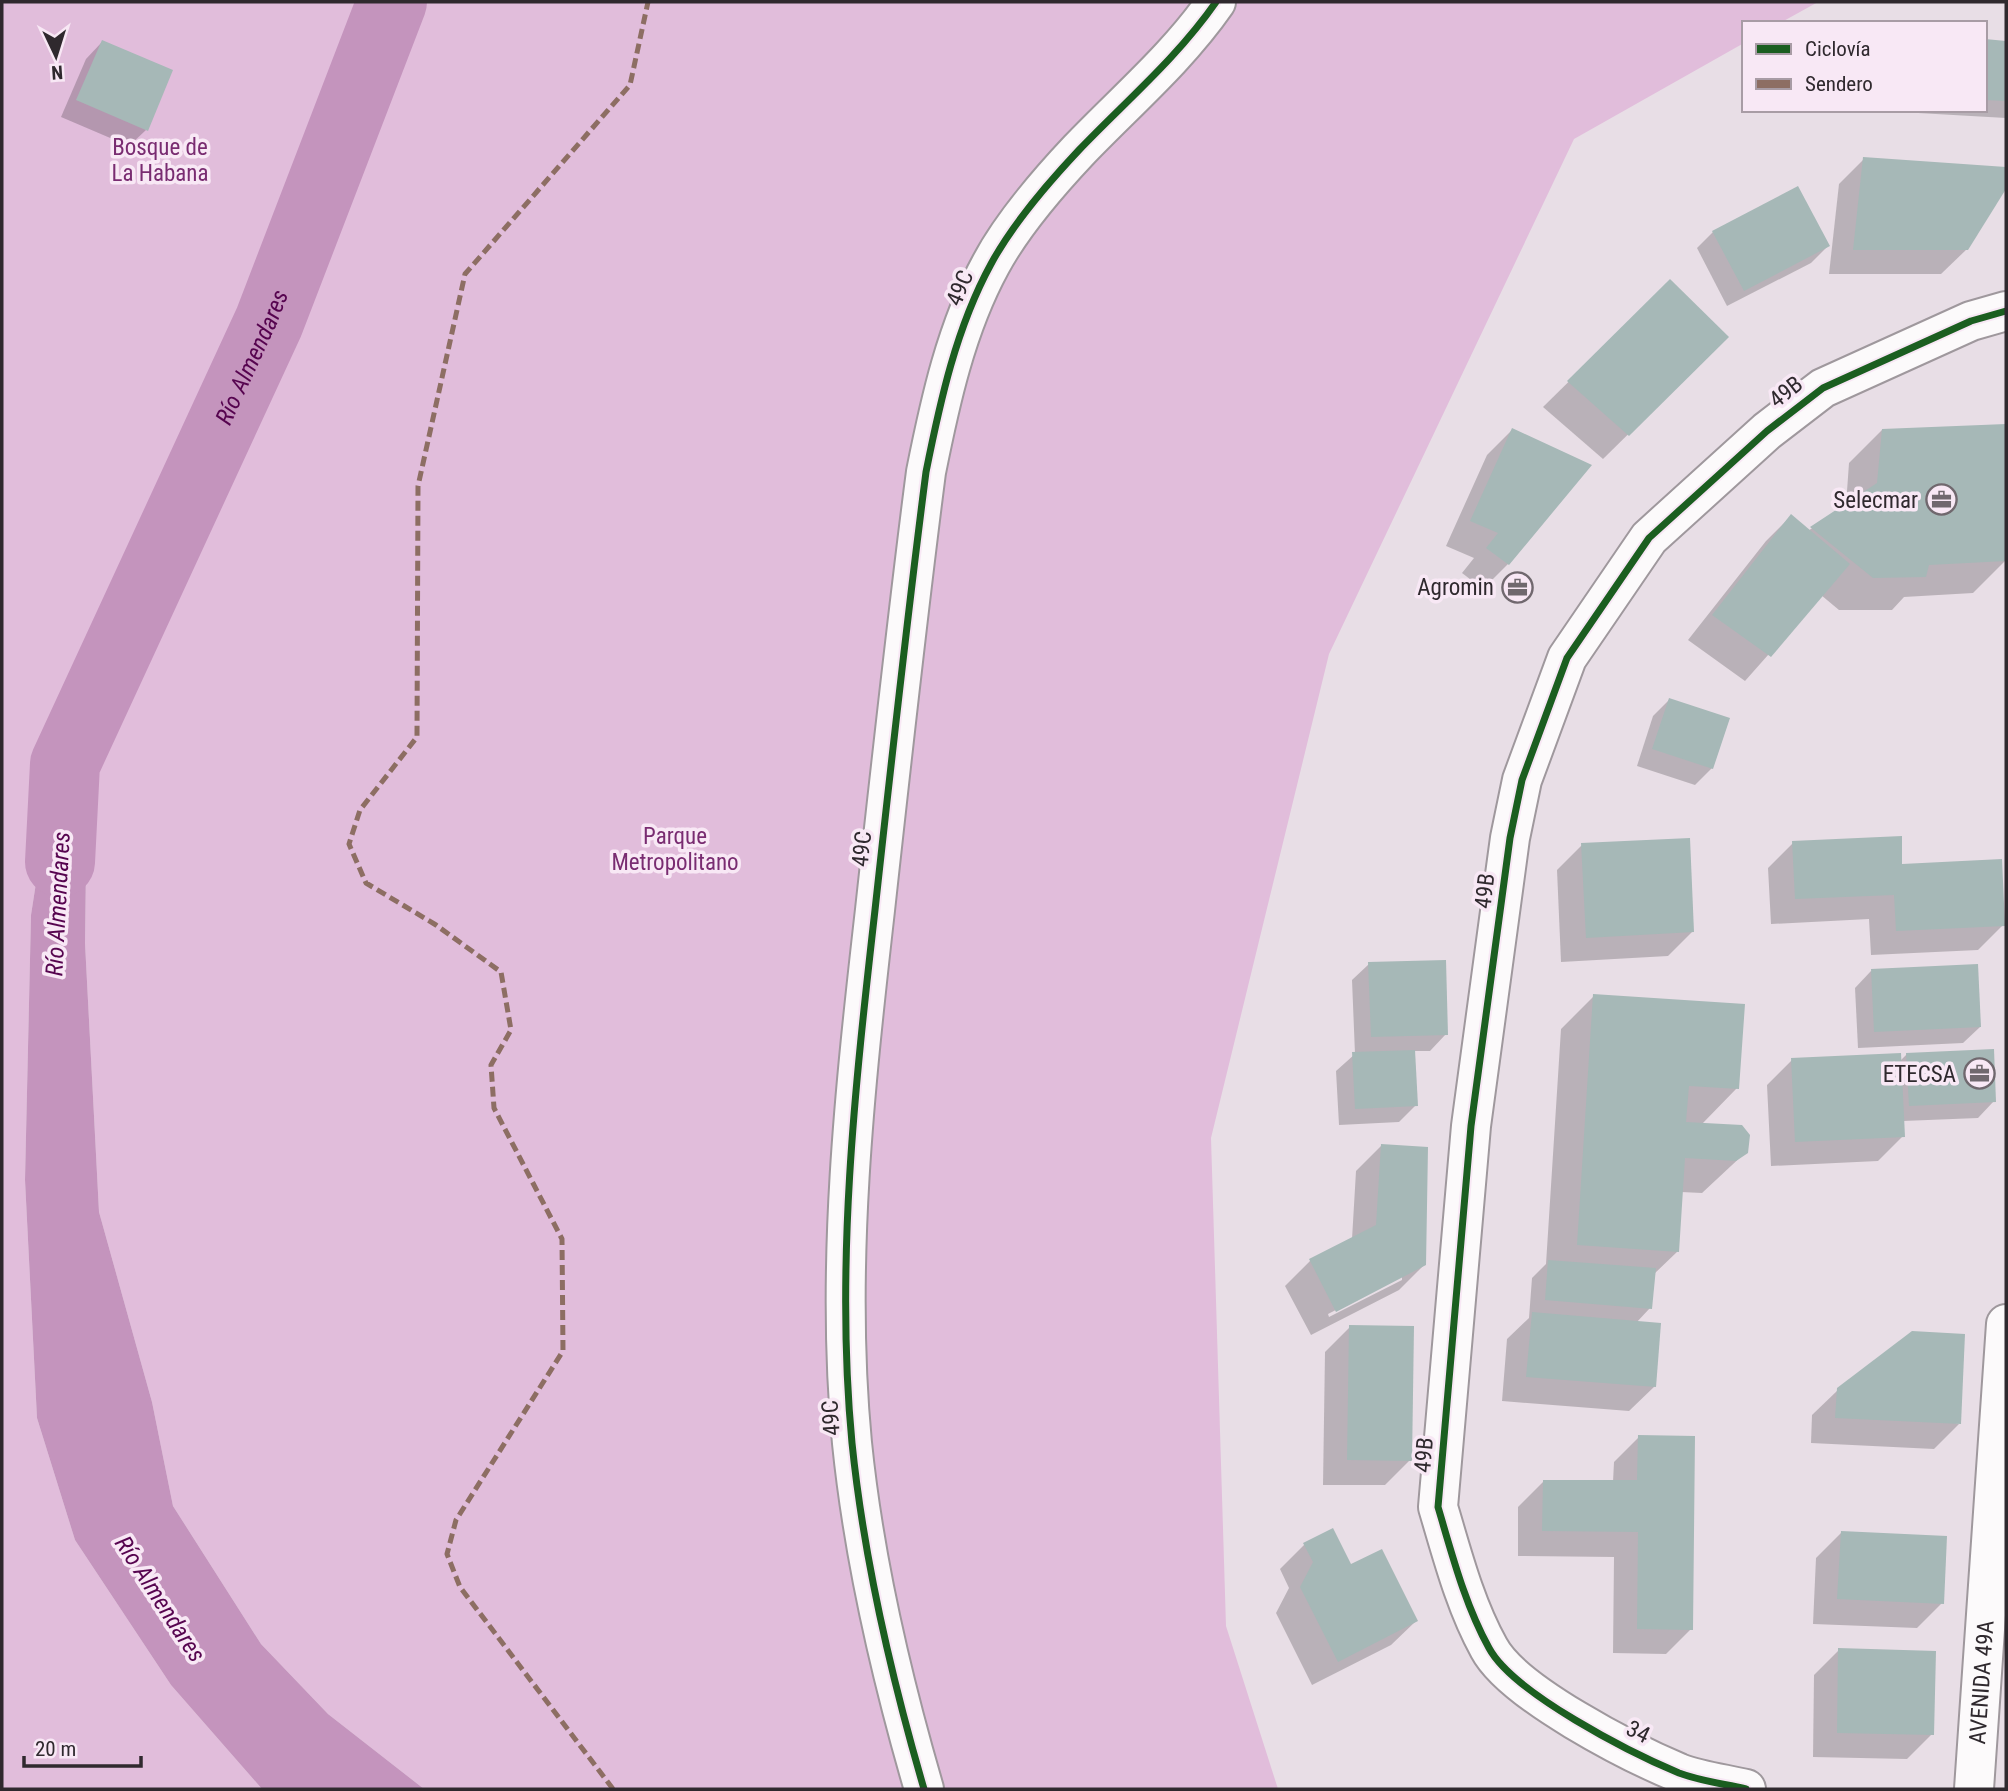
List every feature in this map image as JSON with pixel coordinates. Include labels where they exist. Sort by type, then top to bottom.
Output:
[{"type":"street","name":"49C","points":[[924,1789],[894,1684],[871,1573],[852,1444],[845,1325],[849,1186],[863,1016],[926,472],[941,396],[963,331],[991,264],[1031,204],[1079,150],[1157,75],[1216,2]]},
{"type":"street","name":"49B","points":[[1523,1685],[1489,1650],[1456,1567],[1438,1507],[1471,1126],[1510,838],[1521,780],[1567,658],[1649,538],[1767,431],[1823,388],[1971,321],[2006,312]]},
{"type":"street","name":"AVENIDA 49A","points":[[1973,1789],[2006,1324]]},
{"type":"street","name":"34","points":[[1523,1685],[1588,1728],[1681,1774],[1746,1789]]},
{"type":"green space","name":"Parque Metropolitano","points":[[2,2],[1818,2],[1784,21],[1742,21],[1742,44],[1574,139],[1329,654],[1211,1138],[1226,1626],[1278,1789],[424,1789],[328,1714],[261,1644],[173,1506],[152,1402],[99,1212],[85,943],[86,867],[65,766],[38,870],[31,915],[25,1180],[37,1418],[75,1540],[171,1685],[262,1789],[2,1789]]},
{"type":"water","points":[[65,764],[86,867],[85,943],[99,1212],[152,1402],[173,1506],[261,1644],[328,1714],[424,1789],[262,1789],[171,1685],[75,1540],[37,1418],[25,1180],[31,915],[38,870]]},
{"type":"building","points":[[1987,39],[2006,41],[2006,101],[1987,100]]},
{"type":"building","points":[[102,40],[173,70],[148,131],[76,100]]},
{"type":"building","points":[[1863,157],[2006,167],[2006,189],[1968,250],[1853,250]]},
{"type":"building","points":[[1798,186],[1830,246],[1744,291],[1712,231]]},
{"type":"building","points":[[1670,279],[1729,337],[1629,436],[1567,381]]},
{"type":"building","points":[[2006,424],[2006,561],[1929,565],[1926,577],[1873,578],[1810,527],[1877,483],[1882,429]]},
{"type":"building","points":[[1512,428],[1592,465],[1509,565],[1486,548],[1498,533],[1470,521]]},
{"type":"building","points":[[1791,514],[1850,564],[1771,657],[1712,615]]},
{"type":"building","points":[[1669,698],[1730,718],[1713,769],[1652,749]]},
{"type":"building","points":[[1902,836],[1902,864],[2002,859],[2005,926],[1896,931],[1894,895],[1795,899],[1792,841]]},
{"type":"building","points":[[1690,838],[1694,932],[1586,938],[1581,843]]},
{"type":"building","points":[[1446,960],[1448,1035],[1371,1037],[1368,962]]},
{"type":"building","points":[[1978,964],[1981,1027],[1874,1032],[1871,969]]},
{"type":"building","points":[[1593,994],[1745,1004],[1739,1089],[1689,1086],[1686,1122],[1742,1125],[1750,1135],[1748,1153],[1736,1161],[1685,1158],[1679,1252],[1577,1245]]},
{"type":"building","points":[[1994,1049],[1996,1102],[1909,1106],[1906,1053]]},
{"type":"building","points":[[1415,1050],[1418,1106],[1355,1109],[1352,1052]]},
{"type":"building","points":[[1901,1053],[1905,1137],[1795,1142],[1791,1058]]},
{"type":"building","points":[[1381,1144],[1428,1147],[1426,1265],[1336,1312],[1309,1259],[1376,1225]]},
{"type":"building","points":[[1548,1260],[1656,1268],[1652,1309],[1545,1300]]},
{"type":"building","points":[[1532,1312],[1661,1323],[1656,1387],[1526,1377]]},
{"type":"building","points":[[1349,1325],[1414,1326],[1412,1461],[1347,1460]]},
{"type":"building","points":[[1912,1331],[1965,1334],[1961,1424],[1835,1418],[1837,1388]]},
{"type":"building","points":[[1638,1435],[1695,1436],[1693,1630],[1637,1629],[1638,1532],[1542,1531],[1543,1480],[1637,1480]]},
{"type":"building","points":[[1333,1528],[1351,1564],[1382,1549],[1418,1621],[1338,1662],[1300,1587],[1313,1562],[1303,1543]]},
{"type":"building","points":[[1841,1531],[1947,1536],[1944,1604],[1837,1599]]},
{"type":"building","points":[[1838,1648],[1936,1651],[1934,1735],[1837,1733]]},
{"type":"waterway","name":"Río Almendares","points":[[60,862],[65,764],[269,322],[392,2]]},
{"type":"marked path","points":[[613,1789],[460,1587],[447,1554],[456,1520],[563,1351],[562,1239],[494,1108],[491,1065],[511,1030],[501,972],[436,925],[366,883],[349,844],[360,810],[417,737],[418,486],[465,274],[630,85],[648,2]]},
{"type":"cycle path","points":[[924,1789],[890,1661],[871,1575],[852,1443],[846,1310],[854,1109],[899,691],[926,472],[943,392],[959,339],[979,288],[1000,249],[1031,204],[1055,176],[1168,61],[1216,2]]},
{"type":"cycle path","points":[[1746,1789],[1687,1776],[1658,1764],[1575,1720],[1522,1684],[1502,1665],[1480,1632],[1438,1507],[1471,1126],[1510,838],[1522,780],[1567,658],[1649,538],[1767,431],[1823,388],[1971,321],[2006,311]]},
{"type":"place","name":"Selecmar","points":[[1941,500]]},
{"type":"place","name":"Agromin","points":[[1517,587]]},
{"type":"place","name":"ETECSA","points":[[1979,1074]]},
{"type":"park label","name":"Bosque de La Habana","points":[[160,160]]}]
